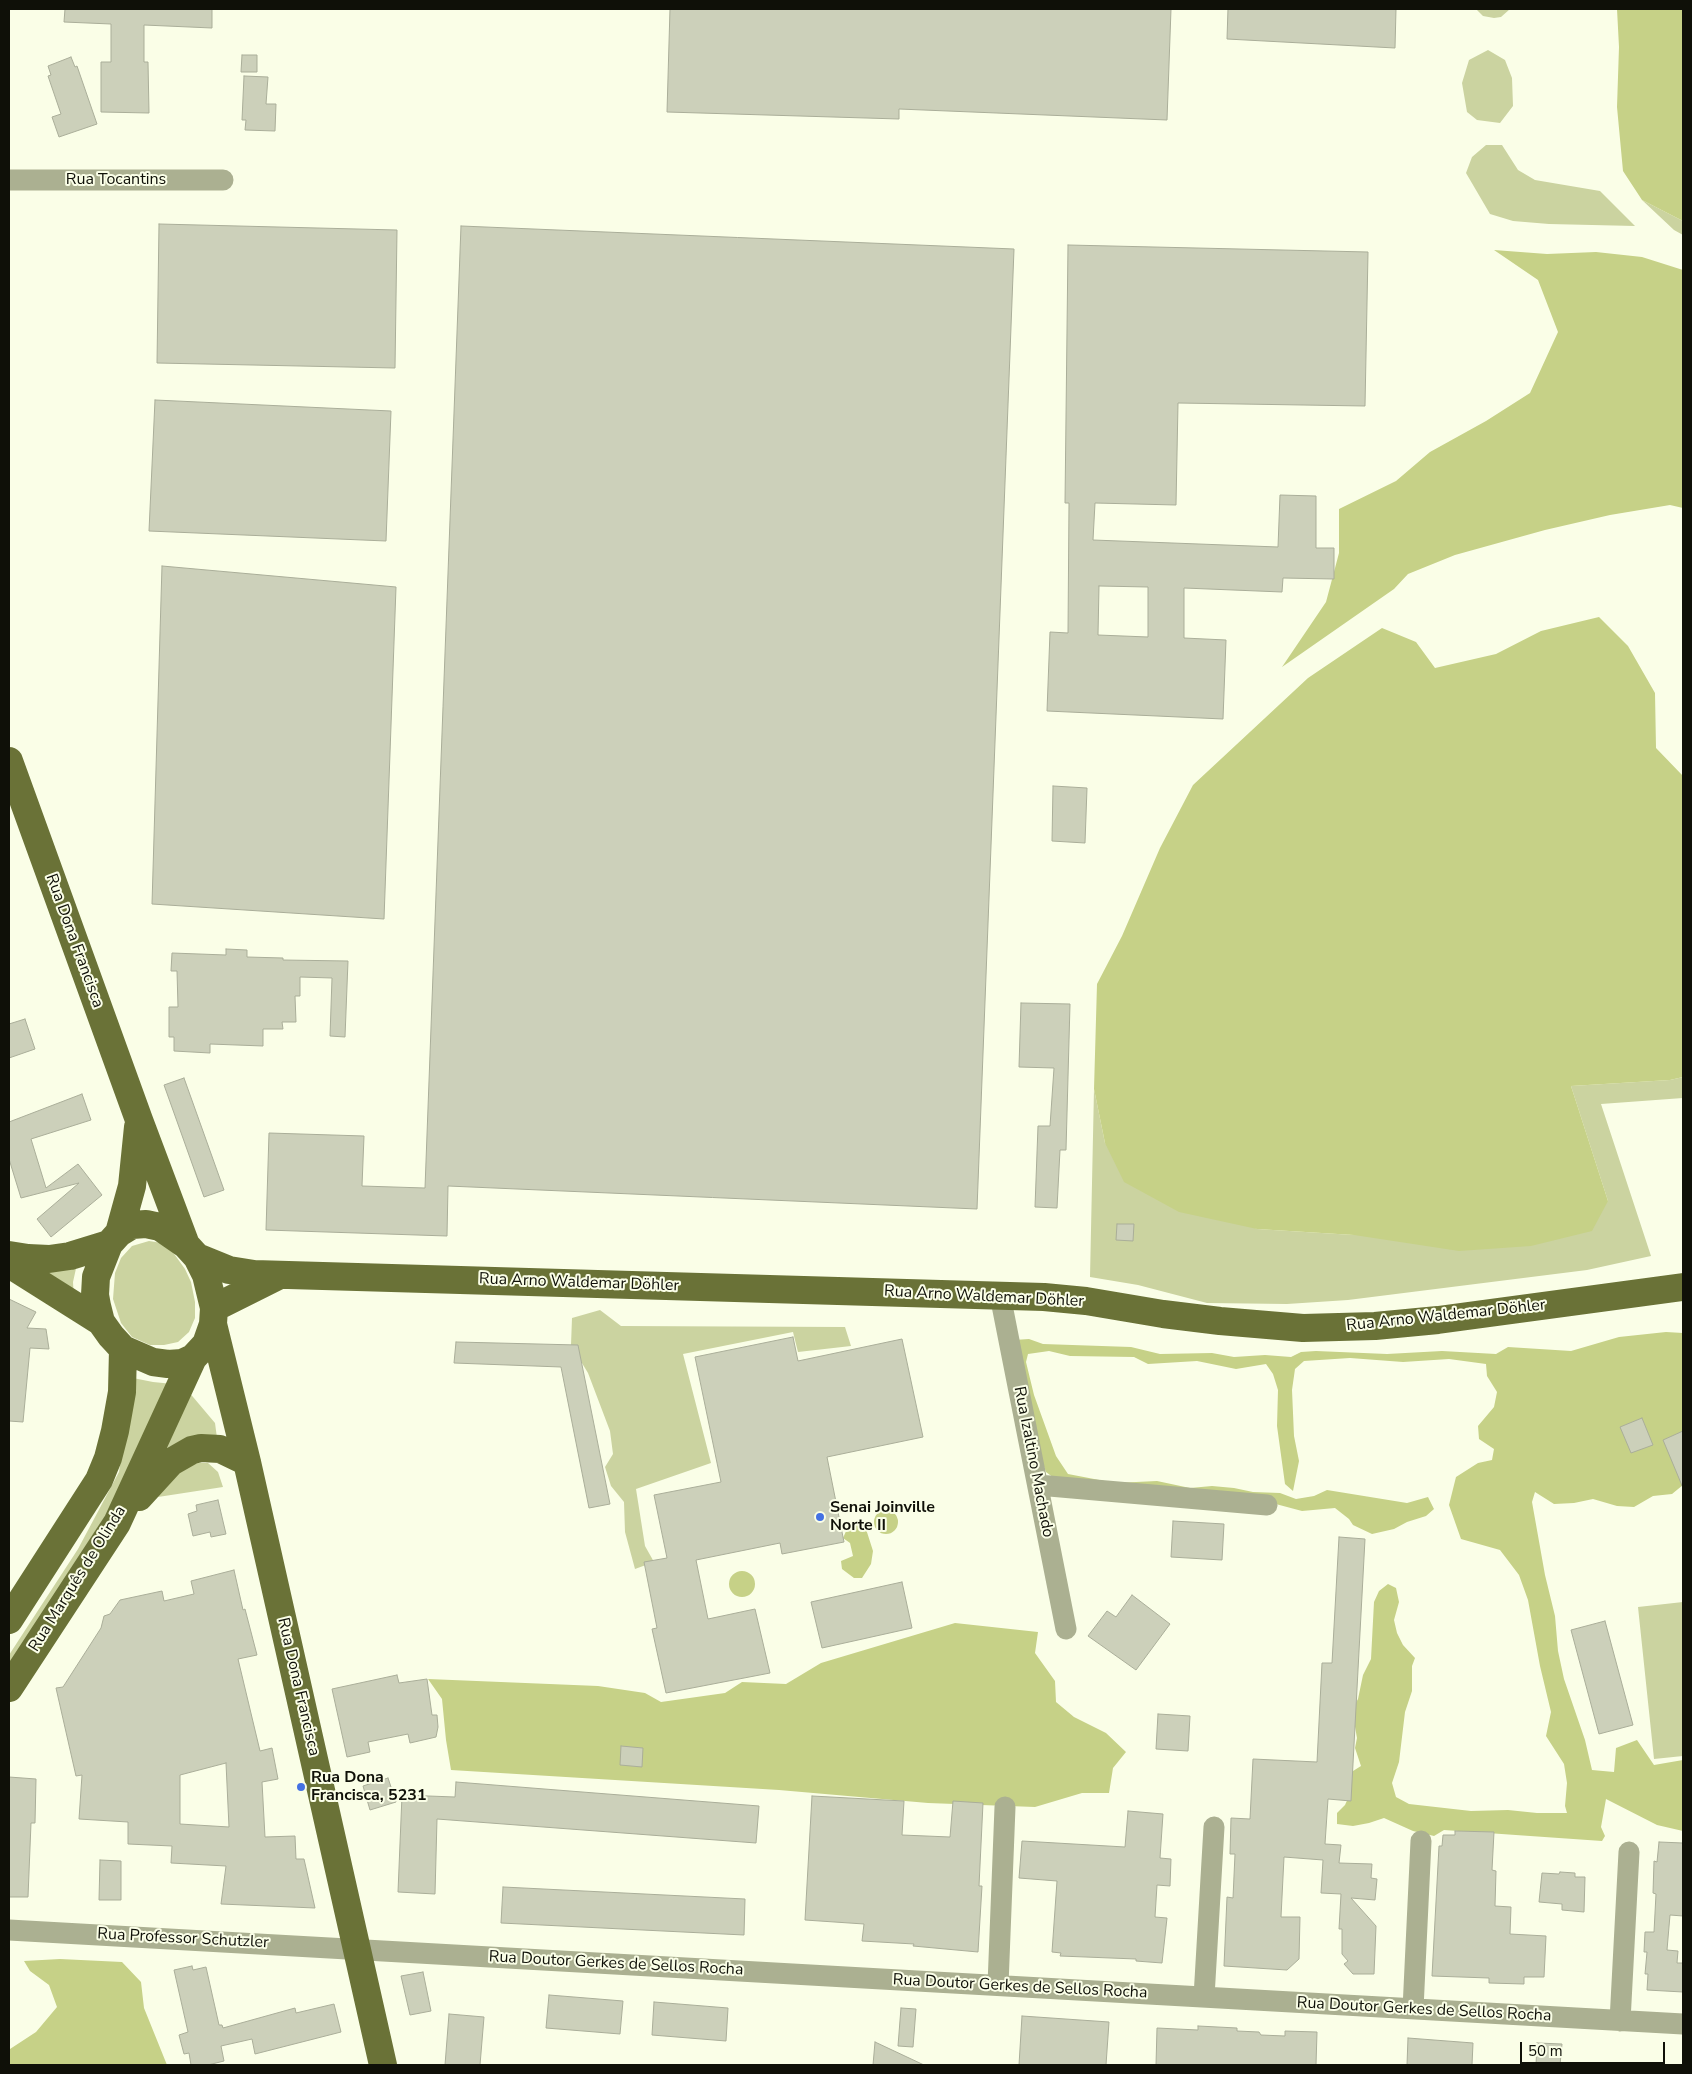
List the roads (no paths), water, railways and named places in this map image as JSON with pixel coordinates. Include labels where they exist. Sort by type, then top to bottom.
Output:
[{"type":"main road","name":"Rua Dona Francisca","points":[[9,761],[139,1120],[192,1251]]},
{"type":"main road","name":"Rua Dona Francisca","points":[[114,1238],[132,1186],[139,1120]]},
{"type":"main road","points":[[9,1255],[49,1259],[70,1256],[114,1238],[132,1225],[146,1224],[160,1227],[192,1251],[206,1275],[214,1316],[206,1344],[193,1358],[182,1362],[160,1363],[140,1358],[123,1349],[101,1322],[9,1264]]},
{"type":"main road","points":[[101,1322],[95,1295],[96,1277],[114,1238]]},
{"type":"main road","name":"Rua Arno Waldemar Döhler","points":[[192,1251],[229,1270],[254,1274],[1000,1295],[1086,1301],[1220,1322],[1288,1327],[1330,1328],[1438,1320],[1683,1287]]},
{"type":"main road","name":"Rua Arno Waldemar Döhler","points":[[214,1316],[281,1275]]},
{"type":"main road","name":"Rua Dona Francisca","points":[[214,1316],[383,2065]]},
{"type":"main road","points":[[9,1620],[84,1504],[108,1458],[122,1392],[123,1349]]},
{"type":"main road","name":"Rua Dona Francisca","points":[[193,1358],[238,1425]]},
{"type":"main road","name":"Rua Marquês de Olinda","points":[[9,1688],[117,1523],[193,1358]]},
{"type":"main road","points":[[117,1523],[156,1476],[182,1454],[201,1448],[220,1450],[247,1462]]},
{"type":"street","name":"Rua Tocantins","points":[[9,180],[222,180]]},
{"type":"street","name":"Rua Izaltino Machado","points":[[1000,1295],[1066,1629]]},
{"type":"street","points":[[1038,1485],[1267,1505]]},
{"type":"street","points":[[998,1985],[1005,1807]]},
{"type":"street","points":[[1204,1997],[1214,1827]]},
{"type":"street","points":[[1412,2009],[1421,1842]]},
{"type":"street","points":[[1620,2020],[1629,1852]]},
{"type":"street","name":"Rua Professor Schutzler","points":[[9,1930],[357,1950]]},
{"type":"street","name":"Rua Doutor Gerkes de Sellos Rocha","points":[[357,1950],[1683,2024]]},
{"type":"place","name":"Senai Joinville Norte II","points":[[820,1517]]},
{"type":"place","name":"Rua Dona Francisca, 5231","points":[[301,1787]]}]
